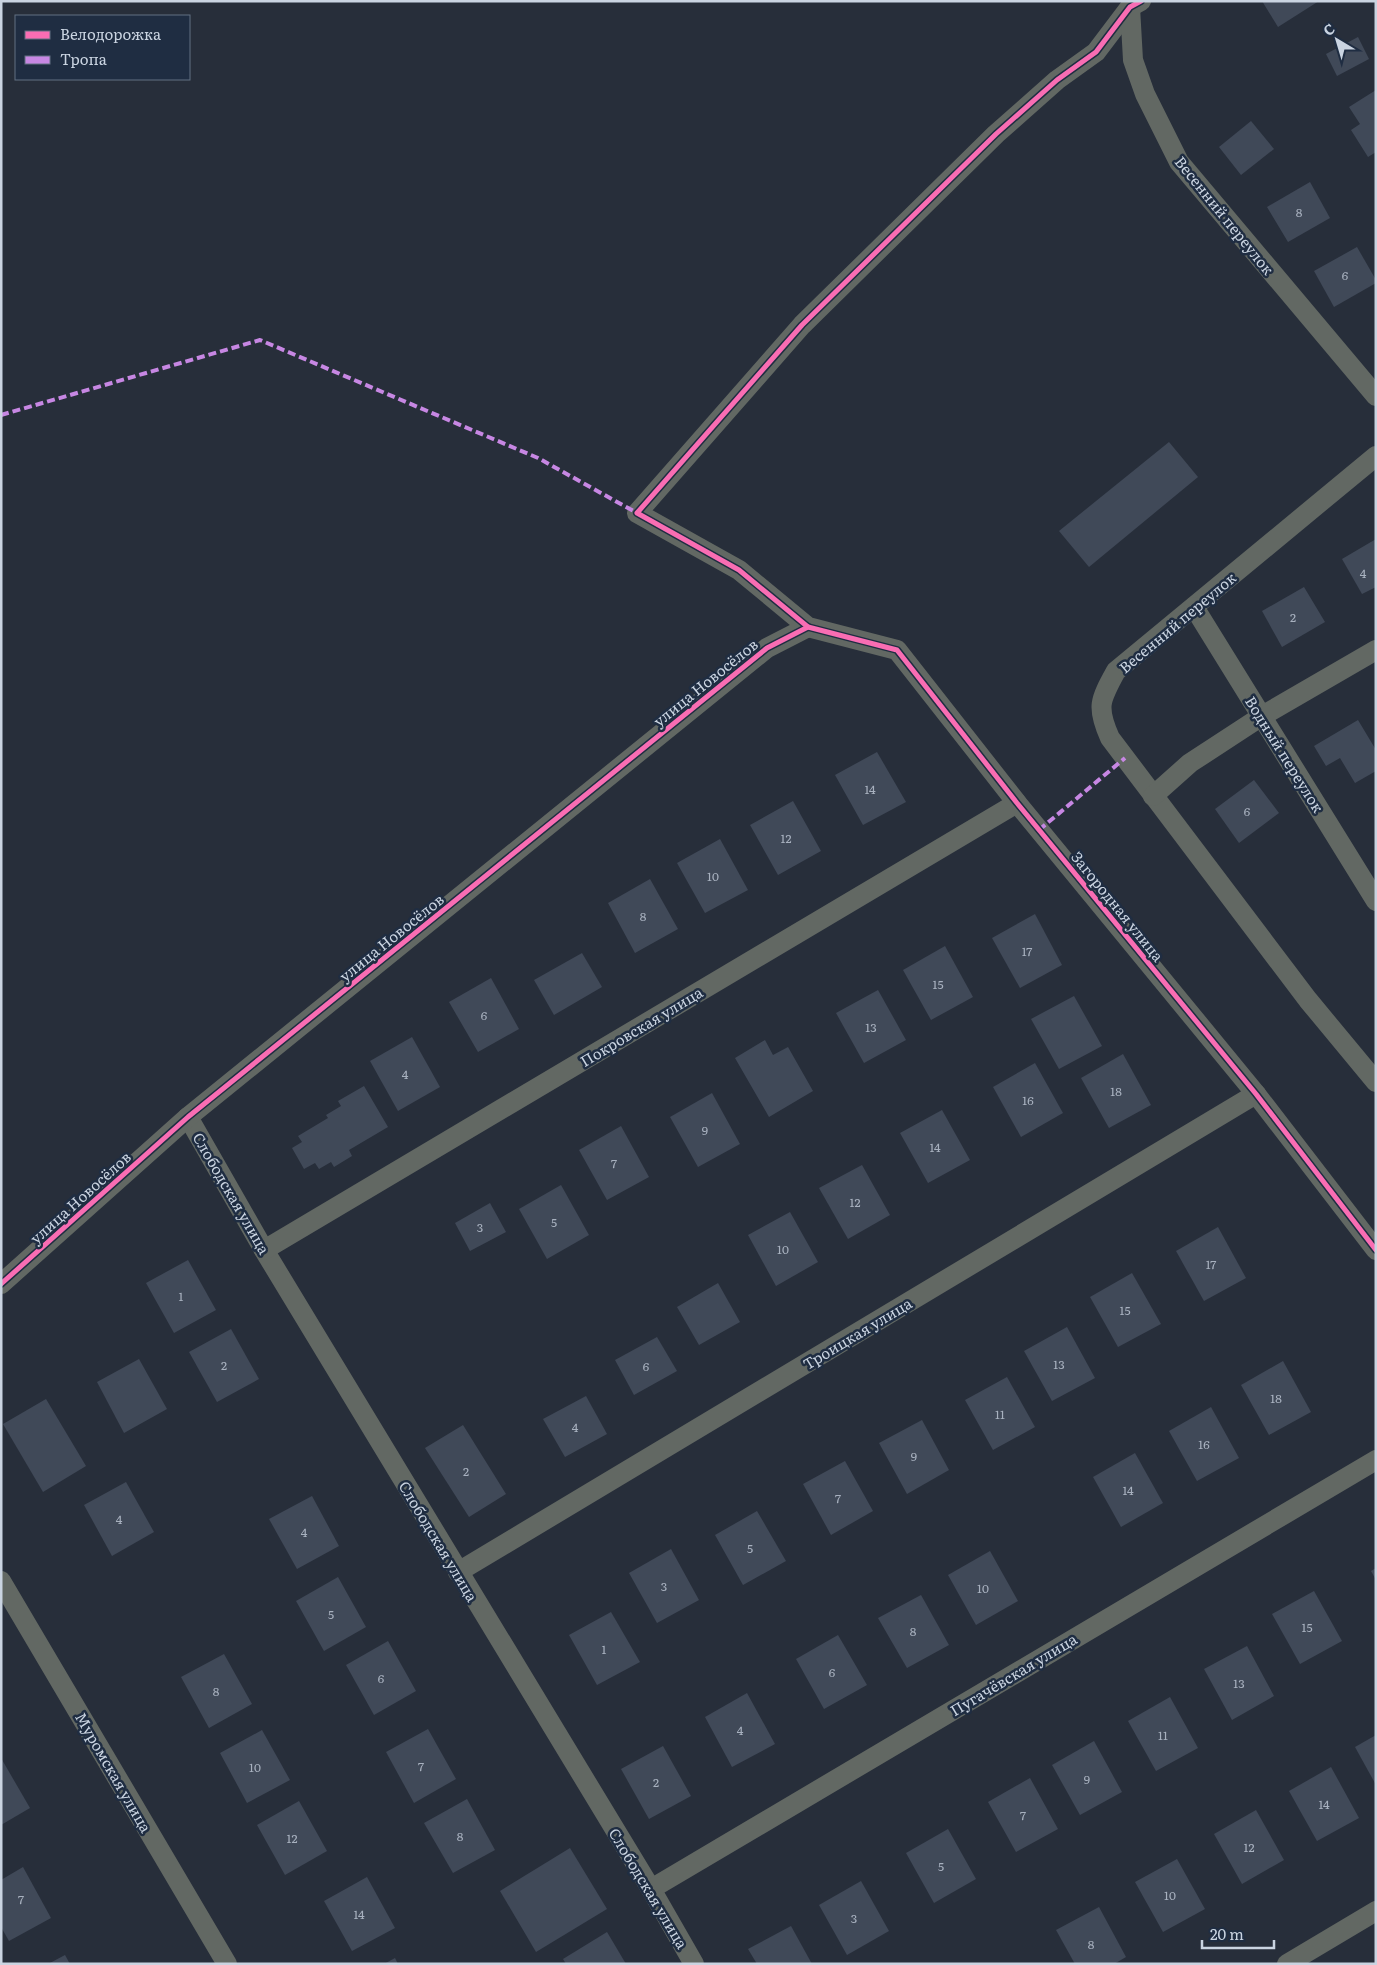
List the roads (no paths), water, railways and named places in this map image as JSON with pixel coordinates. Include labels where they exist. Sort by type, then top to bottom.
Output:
[{"type":"street","name":"Весенний переулок","points":[[1128,3],[1133,60],[1145,94],[1179,162],[1376,396]]},
{"type":"street","points":[[808,627],[739,570],[637,513],[802,325],[996,134],[1057,80],[1096,52],[1128,3]]},
{"type":"street","name":"Весенний переулок","points":[[1153,796],[1110,738],[1102,720],[1101,698],[1116,671],[1376,456]]},
{"type":"street","name":"Водный переулок","points":[[1194,607],[1376,901]]},
{"type":"street","name":"Загородная улица","points":[[808,627],[897,650],[1017,803],[1256,1094],[1376,1250]]},
{"type":"street","name":"улица Новосёлов","points":[[1,1284],[188,1117],[767,648],[808,627]]},
{"type":"street","points":[[1376,650],[1262,716],[1190,763],[1153,796],[1308,1000],[1376,1082]]},
{"type":"street","name":"Покровская улица","points":[[264,1250],[1017,803]]},
{"type":"street","name":"Троицкая улица","points":[[458,1572],[1256,1094]]},
{"type":"street","name":"Слободская улица","points":[[188,1117],[264,1250],[651,1889],[694,1964]]},
{"type":"street","name":"Пугачёвская улица","points":[[651,1889],[1376,1460]]},
{"type":"street","name":"Муромская улица","points":[[1,1581],[227,1964]]},
{"type":"street","points":[[1287,1964],[1376,1911]]}]
